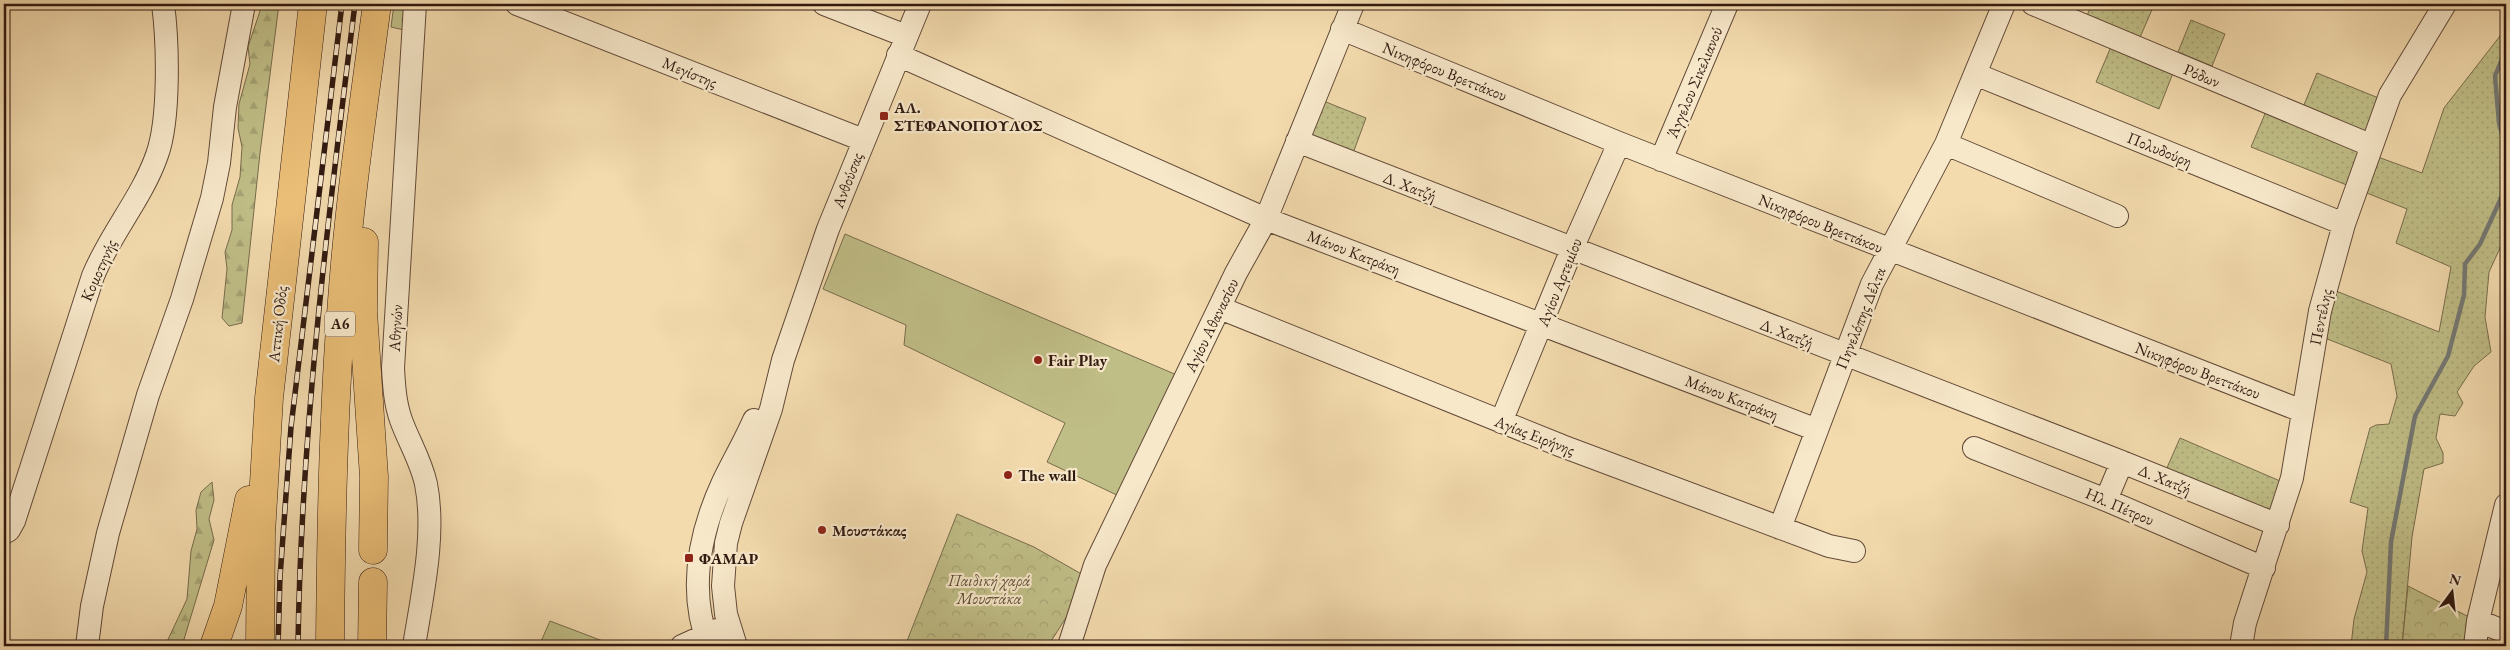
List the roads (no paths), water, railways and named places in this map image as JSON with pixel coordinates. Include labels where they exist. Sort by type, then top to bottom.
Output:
[{"type":"highway","name":"Αττική Οδός","points":[[260,646],[261,534],[269,398],[313,4]]},
{"type":"highway","name":"Α6","points":[[330,646],[331,513],[342,300],[354,172],[377,4]]},
{"type":"highway","points":[[373,550],[373,441],[363,312],[363,254],[384,4]]},
{"type":"highway","points":[[214,646],[228,606],[269,398]]},
{"type":"highway","points":[[372,646],[373,582]]},
{"type":"street","name":"Κομοτηνής","points":[[4,534],[9,530],[14,521],[84,302],[102,254],[157,156],[164,124],[166,84],[163,4]]},
{"type":"street","points":[[87,646],[92,606],[108,534],[148,395],[182,299],[212,198],[219,163],[225,106],[244,4]]},
{"type":"street","name":"Αθηνών","points":[[414,646],[421,601],[429,510],[426,483],[416,450],[402,421],[395,395],[393,368],[416,4]]},
{"type":"street","name":"Μεγίστης","points":[[518,4],[863,140]]},
{"type":"street","name":"Μάνου Κατράκη","points":[[824,4],[902,46],[1266,219],[1542,323],[1817,430]]},
{"type":"street","name":"Ανθούσας","points":[[682,646],[732,636],[722,586],[726,543],[731,523],[771,408],[783,360],[828,229],[920,4]]},
{"type":"street","name":"Αγίου Αθανασίου","points":[[1069,646],[1095,565],[1220,308],[1266,219],[1353,4]]},
{"type":"street","name":"Άγγελου Σικελιανού","points":[[1661,160],[1727,4]]},
{"type":"street","name":"Πηνελόπης Δέλτα","points":[[1780,528],[1872,284],[1946,144],[2004,4]]},
{"type":"street","name":"Ρόδων","points":[[2034,4],[2370,146]]},
{"type":"street","name":"Πεντέλης","points":[[2241,646],[2245,623],[2292,478],[2320,311],[2344,224],[2370,146],[2390,95],[2445,4]]},
{"type":"street","name":"Νικηφόρου Βρεττάκου","points":[[1342,29],[1661,160],[2302,411]]},
{"type":"street","name":"Πολυδούρη","points":[[1975,74],[2344,224]]},
{"type":"street","name":"Δ. Χατζή","points":[[1297,141],[1845,356],[2122,462],[2278,525]]},
{"type":"street","name":"Αγίου Αρτεμίου","points":[[1501,422],[1572,249],[1619,143]]},
{"type":"street","points":[[1946,144],[2117,216]]},
{"type":"street","name":"Αγίας Ειρήνης","points":[[1220,308],[1501,422],[1829,546],[1854,551]]},
{"type":"street","name":"Ανθούσας","points":[[707,641],[698,595],[699,556],[710,513],[772,377],[783,360]]},
{"type":"street","name":"Ηλ. Πέτρου","points":[[1974,448],[2106,500],[2264,568]]},
{"type":"street","points":[[2106,500],[2122,462]]},
{"type":"street","points":[[2475,646],[2478,621],[2504,520]]},
{"type":"street","points":[[2478,621],[2506,632]]},
{"type":"waterway","points":[[2386,646],[2391,542],[2415,416],[2448,356],[2464,295],[2465,264],[2480,244],[2502,196],[2504,141],[2499,123],[2495,76],[2506,49]]},
{"type":"railway","points":[[278,646],[280,577],[291,427],[342,4]]},
{"type":"railway","points":[[298,646],[300,565],[310,405],[326,244],[355,4]]},
{"type":"place","name":"ΑΛ. ΣΤΕΦΑΝΟΠΟΥΛΟΣ","points":[[884,116]]},
{"type":"place","name":"Fair Play","points":[[1038,360]]},
{"type":"place","name":"The wall","points":[[1008,475]]},
{"type":"place","name":"Μουστάκας","points":[[822,530]]},
{"type":"place","name":"ΦΑΜΑΡ","points":[[689,558]]},
{"type":"park label","name":"Παιδική χαρά Μουστάκα","points":[[989,589]]}]
